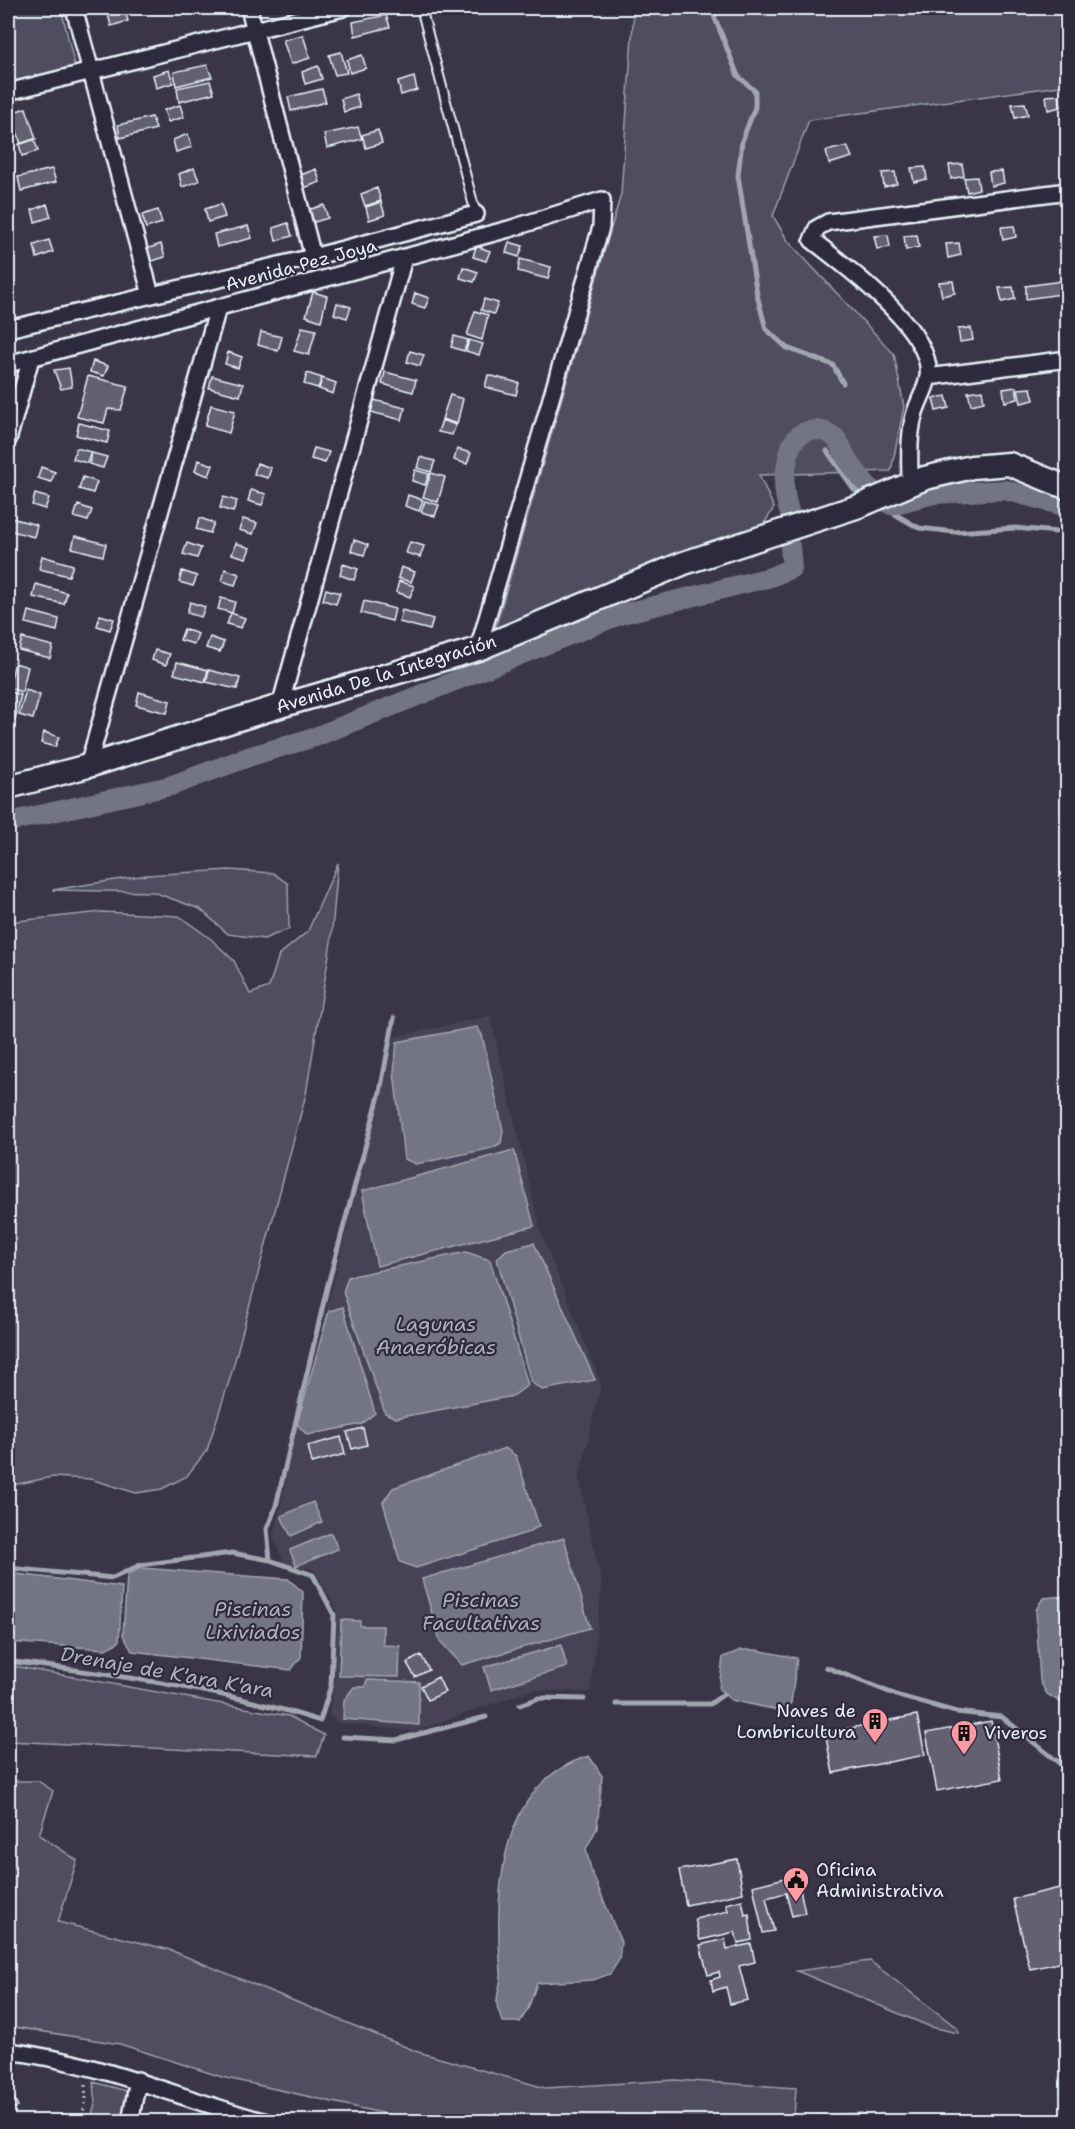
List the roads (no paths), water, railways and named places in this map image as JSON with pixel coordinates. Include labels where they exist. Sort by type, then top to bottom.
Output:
[{"type":"street","points":[[74,8],[152,295]]},
{"type":"street","points":[[249,8],[313,257]]},
{"type":"street","points":[[8,92],[343,8]]},
{"type":"street","points":[[902,488],[918,400],[928,377],[919,341],[899,316],[861,279],[812,240],[817,228],[828,222],[865,216],[1068,191]]},
{"type":"street","name":"Avenida Pez Joya","points":[[8,364],[404,258],[602,200],[601,227],[478,650]]},
{"type":"street","name":"Avenida Pez Joya","points":[[8,329],[313,257],[476,214]]},
{"type":"street","points":[[280,706],[404,258]]},
{"type":"street","points":[[88,766],[218,308]]},
{"type":"street","points":[[8,440],[31,358]]},
{"type":"street","points":[[928,377],[1068,359]]},
{"type":"street","name":"Avenida De la Integración","points":[[8,788],[88,766],[280,706],[478,650],[684,563],[859,506],[925,478],[972,467],[1009,464],[1068,488]]},
{"type":"street","points":[[8,2050],[138,2080],[266,2121]]},
{"type":"street","points":[[130,2121],[138,2080]]},
{"type":"lane","points":[[421,8],[476,214]]},
{"type":"water","points":[[477,1027],[482,1035],[503,1130],[501,1143],[492,1148],[416,1164],[404,1159],[394,1072],[397,1042]]},
{"type":"water","name":"Lagunas Anaeróbicas","points":[[514,1150],[534,1226],[377,1266],[362,1191]]},
{"type":"water","name":"Lagunas Anaeróbicas","points":[[534,1243],[595,1380],[542,1390],[531,1382],[497,1259],[506,1250]]},
{"type":"water","name":"Lagunas Anaeróbicas","points":[[466,1252],[490,1260],[528,1385],[513,1396],[396,1418],[385,1413],[343,1292],[348,1277]]},
{"type":"water","name":"Lagunas Anaeróbicas","points":[[343,1307],[375,1413],[362,1424],[307,1435],[297,1424],[329,1311]]},
{"type":"water","points":[[505,1448],[516,1456],[539,1526],[529,1532],[416,1568],[400,1562],[383,1502],[393,1488]]},
{"type":"water","points":[[313,1502],[322,1522],[291,1536],[281,1516]]},
{"type":"water","points":[[331,1533],[338,1549],[296,1566],[290,1550]]},
{"type":"water","name":"Piscinas Facultativas","points":[[564,1538],[590,1628],[462,1665],[440,1641],[422,1579]]},
{"type":"water","name":"Piscinas Lixiviados","points":[[141,1568],[288,1579],[303,1592],[301,1657],[291,1670],[132,1651],[123,1635],[127,1575]]},
{"type":"water","points":[[8,1573],[122,1587],[119,1642],[105,1649],[8,1642]]},
{"type":"water","points":[[1068,1596],[1067,1706],[1047,1694],[1040,1681],[1036,1610],[1043,1598]]},
{"type":"water","points":[[341,1620],[360,1621],[360,1626],[383,1626],[383,1645],[400,1646],[399,1677],[339,1676]]},
{"type":"water","name":"Piscinas Facultativas","points":[[561,1645],[567,1667],[491,1690],[484,1667]]},
{"type":"water","points":[[741,1650],[756,1650],[797,1658],[791,1703],[782,1711],[731,1700],[719,1689],[723,1657]]},
{"type":"water","points":[[367,1680],[419,1682],[419,1725],[343,1719],[344,1700],[354,1687],[365,1687]]},
{"type":"water","points":[[589,1756],[602,1776],[597,1828],[586,1849],[591,1870],[621,1942],[619,1960],[610,1974],[593,1980],[537,1983],[528,2009],[520,2022],[503,2022],[497,2004],[501,1976],[499,1909],[508,1845],[519,1816],[536,1790],[559,1770]]},
{"type":"waterway","points":[[711,8],[738,76],[755,91],[755,107],[742,141],[738,176],[757,295],[766,329],[787,348],[833,365],[843,383]]},
{"type":"waterway","points":[[791,517],[784,484],[790,450],[796,438],[813,430],[826,432],[835,438],[847,459],[867,485],[891,505],[934,494],[1005,490],[1068,507]]},
{"type":"waterway","points":[[827,451],[854,489],[867,497]]},
{"type":"waterway","points":[[879,505],[919,528],[955,532],[1015,528],[1068,533]]},
{"type":"waterway","points":[[8,822],[170,786],[251,756],[315,737],[622,614],[771,577],[792,568],[790,546]]},
{"type":"waterway","points":[[8,1661],[126,1677],[205,1691],[320,1721],[331,1685],[334,1615],[313,1575],[270,1560],[267,1529],[276,1506],[327,1288],[380,1092],[394,1018]]},
{"type":"waterway","points":[[8,1568],[113,1578],[140,1565],[232,1553],[270,1560]]},
{"type":"waterway","name":"Drenaje de K'ara K'ara","points":[[826,1667],[899,1696],[956,1712],[1002,1717],[1068,1770]]},
{"type":"waterway","name":"Drenaje de K'ara K'ara","points":[[616,1704],[710,1704],[724,1694]]},
{"type":"waterway","name":"Drenaje de K'ara K'ara","points":[[520,1705],[539,1698],[584,1699]]},
{"type":"waterway","name":"Drenaje de K'ara K'ara","points":[[343,1737],[396,1740],[486,1717]]},
{"type":"place","name":"Naves de Lombricultura","points":[[875,1744]]},
{"type":"place","name":"Viveros","points":[[964,1756]]},
{"type":"place","name":"Oficina Administrativa","points":[[796,1903]]}]
